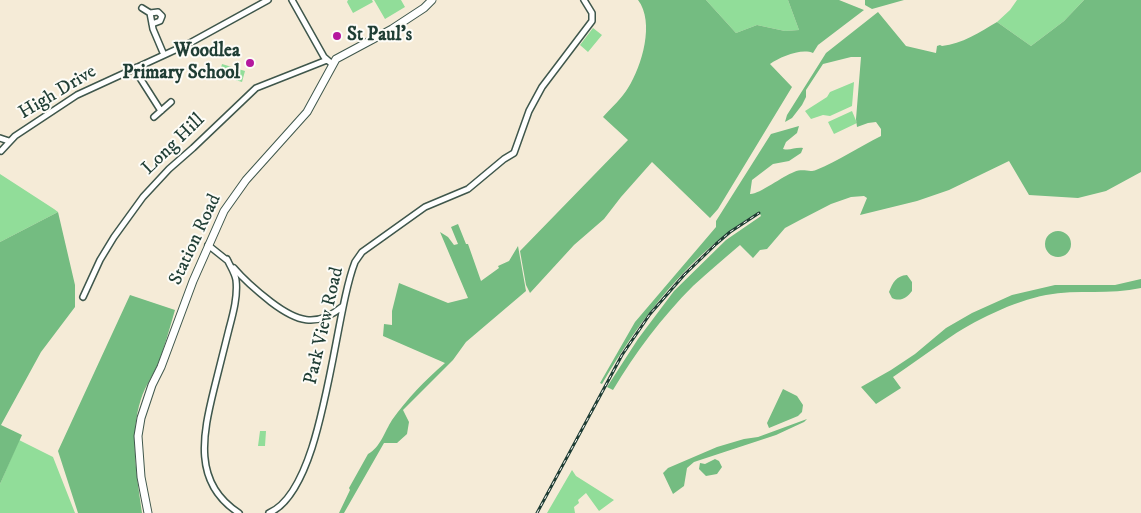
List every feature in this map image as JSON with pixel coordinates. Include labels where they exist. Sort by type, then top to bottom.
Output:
[{"type":"street","name":"High Drive","points":[[1,151],[9,142],[77,95],[188,44],[268,0]]},
{"type":"street","points":[[292,0],[330,62]]},
{"type":"street","name":"Park View Road","points":[[269,513],[281,506],[292,493],[310,455],[352,268],[362,252],[425,207],[468,190],[504,159],[514,153],[529,111],[542,87],[592,22],[592,14],[584,0]]},
{"type":"street","name":"Station Road","points":[[148,513],[140,469],[138,436],[141,418],[152,384],[161,367],[192,281],[224,211],[236,193],[307,112],[330,62],[392,29],[428,2]]},
{"type":"street","points":[[142,8],[150,13],[158,12],[162,16],[160,21],[152,24]]},
{"type":"street","points":[[150,13],[152,24],[164,55]]},
{"type":"street","name":"Long Hill","points":[[83,297],[100,260],[114,237],[143,197],[169,168],[193,148],[256,88],[330,62]]},
{"type":"street","points":[[136,67],[140,78],[161,111]]},
{"type":"street","points":[[154,117],[172,102]]},
{"type":"street","points":[[0,138],[9,142]]},
{"type":"street","points":[[208,246],[227,259],[242,277],[286,314],[304,320],[321,319],[334,314],[344,306]]},
{"type":"street","points":[[227,259],[236,279],[236,296],[206,422],[204,445],[210,480],[224,501],[239,513]]},
{"type":"green space","points":[[348,0],[372,0],[373,2],[353,13],[347,2]]},
{"type":"green space","points":[[374,0],[401,0],[405,7],[385,19]]},
{"type":"green space","points":[[638,0],[706,0],[736,33],[757,25],[785,31],[799,30],[788,0],[839,0],[864,10],[818,45],[813,53],[797,52],[770,64],[792,87],[718,209],[710,218],[652,162],[604,219],[574,245],[530,293],[526,285],[520,251],[628,140],[603,117],[628,88],[642,56],[645,44],[646,20]]},
{"type":"green space","points":[[706,0],[788,0],[799,30],[785,31],[757,25],[736,33]]},
{"type":"green space","points":[[865,0],[904,0],[872,9],[865,5]]},
{"type":"green space","points":[[1017,0],[1084,0],[1064,21],[1031,46],[997,22],[1010,10]]},
{"type":"green space","points":[[1084,0],[1141,0],[1141,172],[1106,191],[1078,198],[1029,195],[1009,161],[949,190],[917,201],[860,215],[867,198],[864,196],[851,197],[831,204],[785,228],[767,249],[760,250],[753,258],[740,245],[699,281],[671,310],[630,362],[613,390],[607,387],[638,339],[674,291],[726,240],[761,216],[759,212],[711,246],[690,266],[633,334],[602,384],[600,383],[635,322],[716,227],[716,221],[771,134],[799,126],[797,133],[786,142],[783,149],[803,148],[801,153],[789,161],[773,164],[752,180],[750,194],[759,192],[794,172],[801,170],[813,171],[881,136],[881,129],[876,122],[857,127],[861,57],[851,57],[823,64],[806,90],[806,97],[802,105],[792,118],[785,122],[787,115],[826,53],[878,12],[906,46],[936,53],[937,46],[949,45],[964,40],[997,22],[1031,46],[1064,21]]},
{"type":"green space","points":[[593,28],[602,35],[588,52],[580,45]]},
{"type":"green space","points":[[222,64],[245,71],[242,82],[219,75]]},
{"type":"green space","points":[[854,82],[852,106],[830,116],[823,115],[811,119],[805,111],[827,97],[830,92]]},
{"type":"green space","points":[[852,111],[857,123],[834,134],[828,122]]},
{"type":"green space","points":[[0,174],[54,209],[58,212],[0,242]]},
{"type":"green space","points":[[58,212],[75,285],[75,307],[41,352],[1,425],[22,435],[0,484],[0,242]]},
{"type":"green space","points":[[458,224],[466,244],[468,244],[481,281],[499,268],[498,266],[509,261],[518,246],[526,291],[466,342],[453,360],[403,410],[409,422],[407,434],[397,443],[384,443],[344,513],[339,513],[350,490],[349,488],[368,454],[379,444],[392,420],[430,376],[445,363],[383,336],[384,324],[392,325],[392,311],[399,283],[448,303],[468,298],[440,232],[448,237],[454,245],[458,244],[451,227]]},
{"type":"green space","points":[[1058,231],[1067,235],[1071,244],[1067,253],[1058,257],[1049,253],[1045,244],[1049,235]]},
{"type":"green space","points":[[907,275],[912,282],[912,291],[903,299],[892,298],[889,292],[894,282],[898,278]]},
{"type":"green space","points":[[1141,279],[1141,288],[1118,291],[1058,293],[1034,298],[1007,307],[957,333],[893,377],[901,388],[876,404],[861,387],[915,354],[946,328],[972,313],[1012,295],[1055,285],[1115,285]]},
{"type":"green space","points":[[130,295],[175,310],[159,361],[143,394],[137,413],[135,456],[142,513],[78,513],[58,451]]},
{"type":"green space","points":[[783,389],[797,396],[803,405],[802,412],[798,416],[769,428],[767,423]]},
{"type":"green space","points":[[807,419],[776,435],[694,462],[687,468],[684,486],[673,494],[663,473],[668,468],[717,447],[758,437]]},
{"type":"green space","points":[[260,431],[266,431],[265,446],[258,446]]},
{"type":"green space","points":[[19,440],[53,457],[75,513],[0,513],[0,484]]},
{"type":"green space","points":[[715,459],[719,461],[722,467],[717,474],[706,476],[699,469],[700,463],[705,464]]},
{"type":"green space","points":[[572,470],[576,476],[614,500],[599,511],[586,493],[578,500],[579,503],[574,507],[575,513],[547,513]]},
{"type":"railway","points":[[537,513],[622,355],[650,314],[684,275],[716,244],[730,232],[759,213]]},
{"type":"place","name":"St Paul's","points":[[337,36]]},
{"type":"place","name":"Woodlea Primary School","points":[[250,63]]}]
